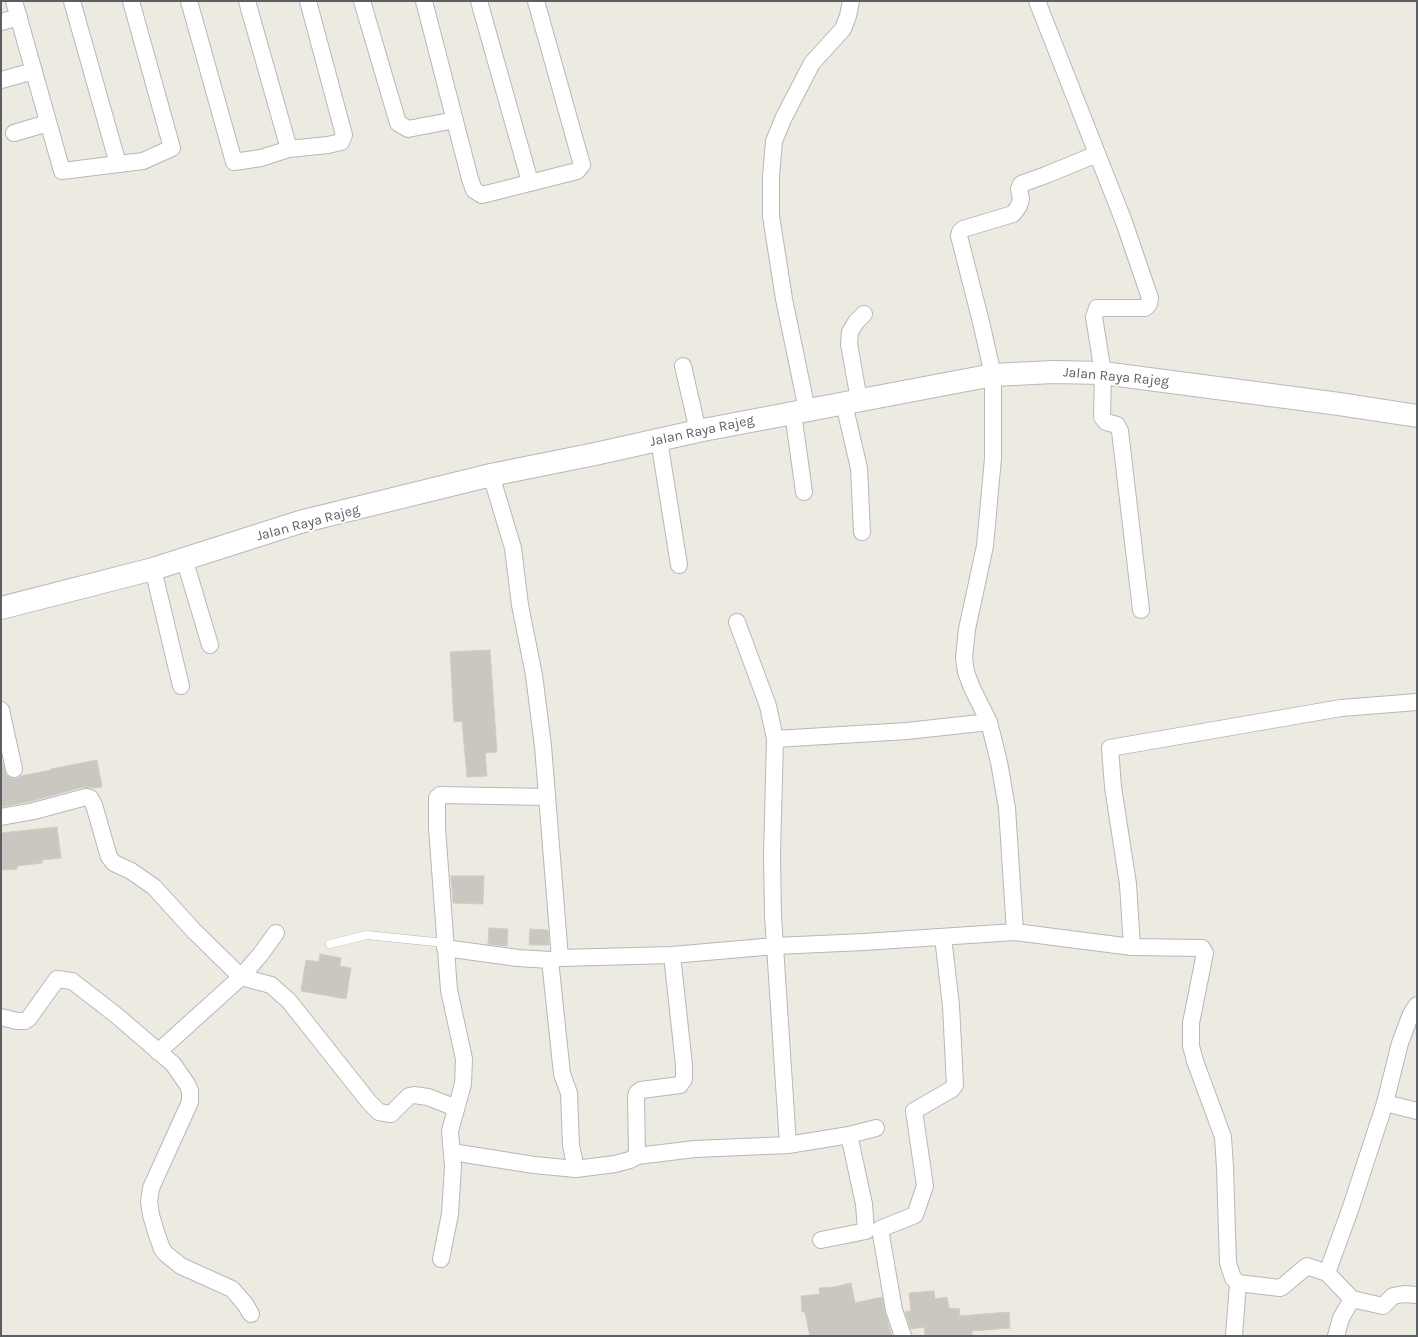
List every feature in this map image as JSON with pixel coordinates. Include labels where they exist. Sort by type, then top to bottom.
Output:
[{"type":"main road","name":"Jalan Raya Rajeg","points":[[1,608],[152,569],[300,522],[491,475],[698,431],[992,375],[1054,372],[1103,373],[1417,416]]},
{"type":"street","points":[[72,1],[118,164]]},
{"type":"street","points":[[1,22],[16,9],[62,172],[143,161],[172,148],[131,1]]},
{"type":"street","points":[[189,1],[234,162],[261,158],[289,149],[328,146],[341,142],[344,134],[308,1]]},
{"type":"street","points":[[247,1],[289,149]]},
{"type":"street","points":[[362,1],[398,123],[408,129],[454,120]]},
{"type":"street","points":[[425,1],[470,179],[474,190],[482,195],[577,171],[582,165],[536,1]]},
{"type":"street","points":[[479,1],[530,182]]},
{"type":"street","points":[[804,492],[800,411],[771,216],[771,176],[774,141],[784,117],[812,63],[843,29],[851,1]]},
{"type":"street","points":[[1036,1],[1124,222],[1150,298],[1150,304],[1145,308],[1097,308],[1094,317],[1103,373],[1102,417],[1106,422],[1117,425],[1120,431],[1141,610]]},
{"type":"street","points":[[1,80],[34,71]]},
{"type":"street","points":[[14,133],[48,123]]},
{"type":"street","points":[[1016,932],[1007,808],[999,762],[989,722],[972,688],[966,672],[964,658],[967,629],[986,536],[993,458],[992,375],[981,322],[960,244],[960,232],[963,229],[1013,214],[1017,210],[1021,199],[1019,189],[1021,184],[1046,176],[1097,154]]},
{"type":"street","points":[[862,532],[859,468],[852,402],[850,332],[864,314]]},
{"type":"street","points":[[683,366],[698,431]]},
{"type":"street","points":[[660,440],[679,565]]},
{"type":"street","points":[[491,475],[513,548],[520,604],[534,675],[543,746],[562,1074],[569,1093],[571,1145],[576,1169]]},
{"type":"street","points":[[184,558],[210,645]]},
{"type":"street","points":[[152,569],[180,686]]},
{"type":"street","points":[[737,622],[768,706],[775,739],[772,855],[775,946],[788,1145]]},
{"type":"street","points":[[1132,947],[1128,884],[1110,748],[1341,708],[1417,702]]},
{"type":"street","points":[[1,710],[14,768]]},
{"type":"street","points":[[775,739],[906,731],[989,722]]},
{"type":"street","points":[[440,1259],[450,1214],[453,1167],[450,1131],[463,1084],[464,1059],[449,990],[437,821],[438,796],[547,797]]},
{"type":"street","points":[[1,817],[86,797],[92,800],[109,857],[114,863],[131,871],[154,887],[194,931],[241,977],[271,985],[289,1001],[380,1112],[391,1114],[409,1096],[414,1094],[428,1097],[456,1108]]},
{"type":"street","points":[[445,946],[518,958],[555,959],[672,955],[775,946],[1016,932],[1132,947],[1202,948],[1205,953],[1191,1023],[1191,1046],[1194,1062],[1223,1137],[1228,1263],[1233,1278],[1238,1283],[1282,1288],[1307,1266],[1327,1273],[1352,1299],[1383,1306],[1393,1296],[1404,1294],[1417,1295]]},
{"type":"street","points":[[158,1052],[241,977],[276,933]]},
{"type":"street","points":[[821,1240],[873,1230],[913,1218],[916,1215],[925,1186],[914,1111],[952,1089],[955,1085],[951,1006],[943,936]]},
{"type":"street","points":[[638,1156],[637,1093],[641,1090],[680,1085],[684,1079],[672,955]]},
{"type":"street","points":[[1,1016],[17,1021],[25,1021],[54,982],[57,979],[63,978],[72,981],[116,1015],[172,1064],[187,1084],[190,1091],[190,1102],[152,1188],[149,1202],[151,1215],[162,1249],[166,1254],[181,1266],[232,1289],[251,1314]]},
{"type":"street","points":[[1327,1273],[1350,1210],[1385,1102],[1400,1043],[1411,1014],[1417,1006]]},
{"type":"street","points":[[1385,1102],[1417,1111]]},
{"type":"street","points":[[452,1152],[534,1165],[576,1169],[615,1164],[638,1156],[695,1150],[788,1145],[849,1136],[876,1128]]},
{"type":"street","points":[[849,1136],[864,1204],[903,1336]]},
{"type":"street","points":[[1234,1336],[1238,1283]]},
{"type":"street","points":[[1336,1336],[1342,1318],[1352,1299]]},
{"type":"lane","points":[[330,944],[367,935],[445,946]]},
{"type":"building","points":[[490,650],[497,752],[485,753],[487,776],[467,777],[462,721],[454,722],[450,652]]},
{"type":"building","points":[[1,758],[6,775],[16,779],[21,776],[97,760],[102,787],[83,787],[32,801],[1,807]]},
{"type":"building","points":[[57,827],[61,858],[42,860],[42,863],[17,866],[17,869],[1,870],[1,833]]},
{"type":"building","points":[[451,876],[484,876],[483,904],[453,903]]},
{"type":"building","points":[[489,928],[508,929],[507,946],[488,944]]},
{"type":"building","points":[[530,929],[548,930],[549,945],[529,945]]},
{"type":"building","points":[[320,954],[341,958],[340,966],[351,968],[346,999],[301,991],[306,960],[319,962]]},
{"type":"building","points":[[851,1283],[855,1303],[882,1297],[892,1336],[810,1336],[805,1312],[802,1312],[801,1296],[820,1294],[819,1288]]},
{"type":"building","points":[[934,1291],[935,1299],[947,1297],[949,1308],[960,1309],[959,1316],[1009,1312],[1010,1328],[972,1331],[972,1336],[925,1336],[924,1327],[911,1329],[905,1312],[911,1311],[909,1293]]}]
